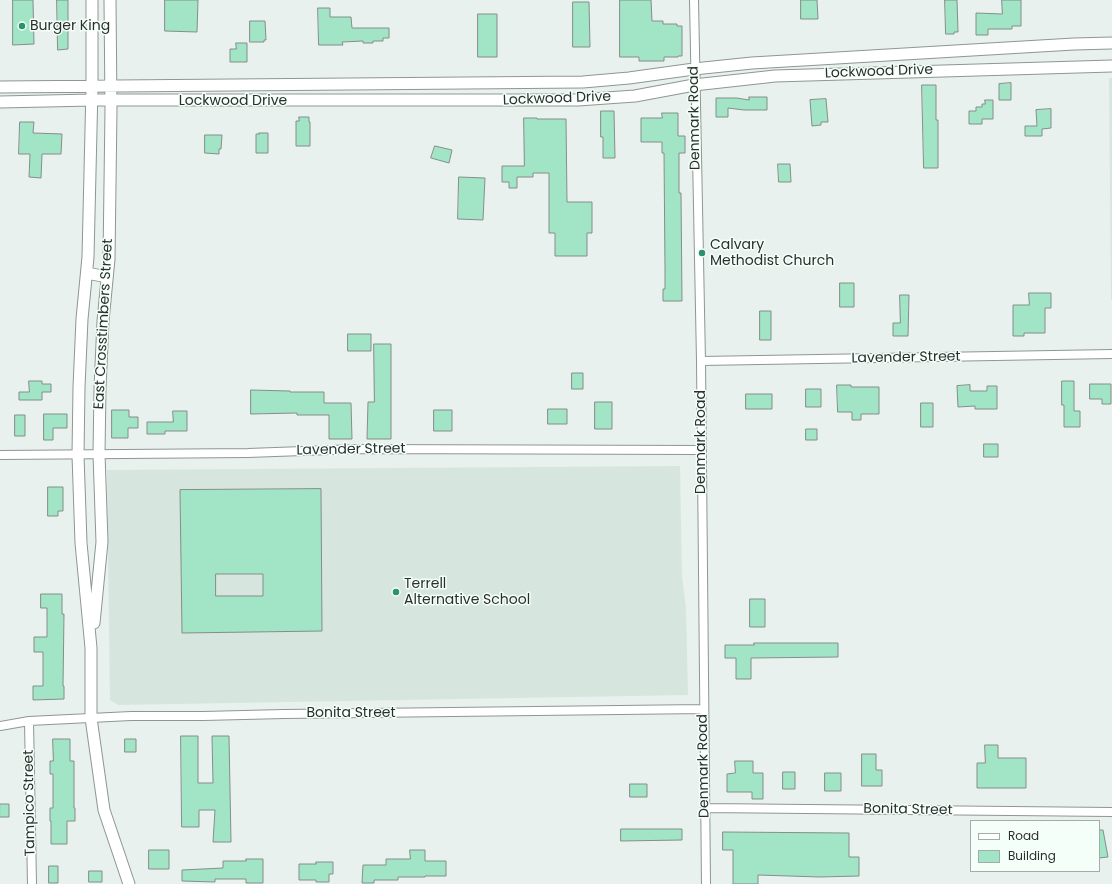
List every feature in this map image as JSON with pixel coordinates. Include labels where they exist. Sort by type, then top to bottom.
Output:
[{"type":"main road","name":"East Crosstimbers Street","points":[[92,0],[92,100],[87,273],[82,319],[79,387],[78,455],[81,543],[91,648],[91,718],[104,810],[129,884]]},
{"type":"main road","name":"East Crosstimbers Street","points":[[91,648],[102,542],[99,454],[103,321],[109,259],[111,101],[110,0]]},
{"type":"main road","name":"Lockwood Drive","points":[[0,87],[302,84],[530,84],[583,82],[752,63],[1112,43]]},
{"type":"main road","points":[[842,57],[842,73]]},
{"type":"main road","name":"Lockwood Drive","points":[[0,102],[92,100],[578,100],[635,96],[694,85],[775,76],[1112,66]]},
{"type":"main road","points":[[302,84],[302,101]]},
{"type":"main road","points":[[530,84],[530,100]]},
{"type":"main road","points":[[87,273],[108,277]]},
{"type":"street","name":"Denmark Road","points":[[694,0],[694,85],[701,361],[703,709],[706,884]]},
{"type":"street","name":"Lavender Street","points":[[701,361],[1112,354]]},
{"type":"street","name":"Lavender Street","points":[[0,455],[248,453],[358,449],[702,450]]},
{"type":"street","name":"Bonita Street","points":[[0,726],[29,721],[131,716],[703,709]]},
{"type":"street","name":"Tampico Street","points":[[29,721],[32,884]]},
{"type":"street","name":"Bonita Street","points":[[704,808],[1112,812]]},
{"type":"shaded area","points":[[1109,78],[1112,78],[1112,300],[1111,300]]},
{"type":"shaded area","name":"Terrell Alternative School","points":[[680,466],[682,576],[686,608],[688,695],[118,705],[110,700],[107,470]]},
{"type":"building","points":[[13,0],[33,0],[34,44],[13,45]]},
{"type":"building","points":[[57,0],[68,0],[68,49],[58,50]]},
{"type":"building","points":[[165,0],[198,0],[197,32],[165,31]]},
{"type":"building","points":[[620,0],[651,0],[652,21],[663,21],[663,24],[677,24],[677,26],[682,26],[682,56],[664,57],[664,61],[639,61],[639,57],[620,57]]},
{"type":"building","points":[[801,0],[817,0],[818,19],[801,19]]},
{"type":"building","points":[[945,0],[957,0],[958,32],[954,32],[954,34],[946,34]]},
{"type":"building","points":[[1002,0],[1021,0],[1021,26],[1012,26],[1012,29],[988,29],[988,35],[976,35],[976,13],[1002,14]]},
{"type":"building","points":[[573,2],[589,2],[590,47],[573,47]]},
{"type":"building","points":[[318,8],[330,8],[330,17],[351,17],[352,28],[389,28],[389,38],[383,38],[383,41],[373,41],[373,43],[363,43],[363,41],[342,42],[343,45],[319,45]]},
{"type":"building","points":[[478,14],[497,14],[497,57],[478,57]]},
{"type":"building","points":[[250,21],[265,21],[266,40],[264,40],[264,42],[250,42]]},
{"type":"building","points":[[236,43],[247,43],[247,62],[230,62],[230,49],[236,49]]},
{"type":"building","points":[[1011,83],[1011,100],[999,100],[999,84]]},
{"type":"building","points":[[922,85],[936,85],[938,168],[924,168]]},
{"type":"building","points":[[749,97],[767,97],[767,110],[728,108],[728,117],[716,117],[716,98],[737,98],[749,100]]},
{"type":"building","points":[[826,99],[828,122],[821,122],[821,125],[812,126],[810,100]]},
{"type":"building","points":[[985,100],[993,100],[993,119],[982,119],[982,124],[969,124],[969,111],[976,111],[976,107],[982,107],[982,104],[985,104]]},
{"type":"building","points":[[1051,109],[1051,128],[1042,129],[1042,136],[1025,136],[1025,126],[1037,126],[1036,110]]},
{"type":"building","points":[[601,111],[614,111],[615,158],[603,158]]},
{"type":"building","points":[[662,113],[678,113],[678,136],[685,136],[685,153],[679,153],[682,301],[663,301],[663,289],[665,289],[665,270],[664,153],[662,153],[662,142],[641,142],[641,118],[662,118]]},
{"type":"building","points":[[299,117],[309,117],[310,146],[296,146],[296,121],[299,121]]},
{"type":"building","points":[[524,118],[566,119],[567,202],[592,202],[592,233],[587,233],[587,256],[555,256],[555,233],[549,233],[549,173],[533,173],[533,177],[517,177],[517,188],[509,188],[509,182],[502,182],[502,166],[524,166]]},
{"type":"building","points":[[20,122],[34,122],[33,133],[62,134],[61,154],[42,154],[41,178],[29,177],[30,154],[19,154]]},
{"type":"building","points":[[268,133],[268,153],[256,153],[256,134]]},
{"type":"building","points":[[205,135],[222,135],[219,154],[205,153]]},
{"type":"building","points":[[435,146],[452,150],[449,163],[431,158]]},
{"type":"building","points":[[778,164],[790,164],[791,182],[779,182]]},
{"type":"building","points":[[459,177],[485,178],[483,220],[458,219]]},
{"type":"building","points":[[840,283],[854,283],[854,307],[840,307]]},
{"type":"building","points":[[1029,293],[1051,293],[1051,308],[1045,308],[1045,333],[1024,333],[1024,336],[1013,336],[1013,305],[1029,305]]},
{"type":"building","points":[[900,295],[909,295],[908,336],[893,336],[893,323],[900,323]]},
{"type":"building","points":[[760,311],[771,311],[771,340],[760,340]]},
{"type":"building","points":[[348,334],[371,334],[371,351],[348,351]]},
{"type":"building","points":[[374,344],[391,344],[391,439],[367,439],[368,402],[374,402]]},
{"type":"building","points":[[572,373],[583,373],[583,389],[572,389]]},
{"type":"building","points":[[29,381],[42,381],[42,384],[51,384],[51,392],[42,392],[42,400],[19,400],[19,392],[29,392]]},
{"type":"building","points":[[1062,381],[1074,381],[1074,411],[1080,411],[1080,427],[1064,427]]},
{"type":"building","points":[[1090,384],[1111,384],[1111,404],[1102,404],[1102,399],[1090,399]]},
{"type":"building","points":[[837,385],[851,385],[851,387],[879,387],[879,414],[861,414],[861,420],[852,420],[852,412],[838,412]]},
{"type":"building","points":[[970,385],[970,391],[987,391],[987,386],[997,386],[997,409],[975,409],[975,406],[958,407],[957,386]]},
{"type":"building","points":[[806,389],[821,389],[821,407],[806,407]]},
{"type":"building","points":[[251,390],[324,392],[324,403],[351,403],[352,439],[329,439],[329,415],[297,415],[297,413],[251,414]]},
{"type":"building","points":[[746,394],[772,394],[772,409],[746,409]]},
{"type":"building","points":[[595,402],[612,402],[612,429],[595,429]]},
{"type":"building","points":[[921,403],[933,403],[933,427],[921,427]]},
{"type":"building","points":[[548,409],[567,409],[567,424],[548,424]]},
{"type":"building","points":[[112,410],[129,410],[129,417],[138,417],[138,428],[128,428],[128,438],[112,438]]},
{"type":"building","points":[[434,410],[452,410],[452,431],[434,431]]},
{"type":"building","points":[[173,411],[187,411],[187,431],[165,431],[165,434],[147,434],[147,422],[173,422]]},
{"type":"building","points":[[44,414],[67,414],[67,428],[53,428],[53,440],[44,440]]},
{"type":"building","points":[[15,415],[25,415],[25,436],[15,436]]},
{"type":"building","points":[[806,429],[817,429],[817,440],[806,440]]},
{"type":"building","points":[[984,444],[998,444],[998,457],[984,457]]},
{"type":"building","points":[[48,487],[63,487],[63,511],[58,511],[58,516],[48,516]]},
{"type":"building","points":[[321,489],[322,631],[182,633],[180,490]],"holes":[[[216,574],[263,574],[263,596],[216,596]]]},
{"type":"building","points":[[41,594],[62,594],[62,614],[64,614],[64,699],[33,700],[33,686],[43,686],[43,652],[34,652],[34,637],[47,637],[47,608],[41,608]]},
{"type":"building","points":[[750,599],[765,599],[765,627],[750,627]]},
{"type":"building","points":[[754,643],[838,643],[838,657],[751,658],[751,679],[736,679],[736,658],[725,658],[725,645],[754,645]]},
{"type":"building","points":[[181,736],[198,736],[198,783],[213,783],[212,736],[229,736],[231,842],[213,842],[215,810],[199,810],[199,827],[182,827]]},
{"type":"building","points":[[53,739],[70,739],[70,761],[74,761],[75,821],[67,821],[67,844],[51,844],[50,808],[53,808],[53,774],[50,774],[50,761],[53,761]]},
{"type":"building","points":[[125,739],[136,739],[136,752],[125,752]]},
{"type":"building","points":[[985,745],[998,745],[998,758],[1026,758],[1026,788],[977,788],[977,763],[985,763]]},
{"type":"building","points":[[862,754],[876,754],[876,770],[882,770],[882,786],[862,786]]},
{"type":"building","points":[[735,761],[753,761],[753,773],[763,773],[763,799],[752,799],[752,792],[727,792],[727,774],[735,773]]},
{"type":"building","points":[[783,772],[795,772],[795,789],[783,789]]},
{"type":"building","points":[[825,773],[841,773],[841,791],[825,791]]},
{"type":"building","points":[[630,784],[647,784],[647,797],[630,797]]},
{"type":"building","points":[[0,804],[9,804],[9,817],[0,817]]},
{"type":"building","points":[[621,829],[682,829],[682,840],[621,841]]},
{"type":"building","points":[[1100,830],[1103,830],[1108,857],[1100,858]]},
{"type":"building","points":[[723,832],[849,833],[849,857],[859,857],[859,876],[820,877],[758,875],[758,884],[733,884],[733,850],[723,850]]},
{"type":"building","points":[[149,850],[169,850],[169,869],[149,869]]},
{"type":"building","points":[[410,850],[425,850],[425,861],[446,861],[446,876],[398,877],[398,880],[374,880],[374,883],[362,883],[363,865],[386,865],[386,859],[410,859]]},
{"type":"building","points":[[246,859],[263,859],[263,883],[246,883],[246,879],[215,879],[215,882],[182,881],[182,870],[223,868],[223,861],[246,861]]},
{"type":"building","points":[[316,862],[333,862],[333,874],[329,874],[329,882],[299,880],[299,864],[316,864]]},
{"type":"building","points":[[49,866],[58,866],[58,883],[49,883]]},
{"type":"building","points":[[89,871],[102,871],[102,882],[89,882]]},
{"type":"place","name":"Burger King","points":[[22,26]]},
{"type":"place","name":"Calvary Methodist Church","points":[[702,253]]},
{"type":"place","name":"Terrell Alternative School","points":[[396,592]]}]
